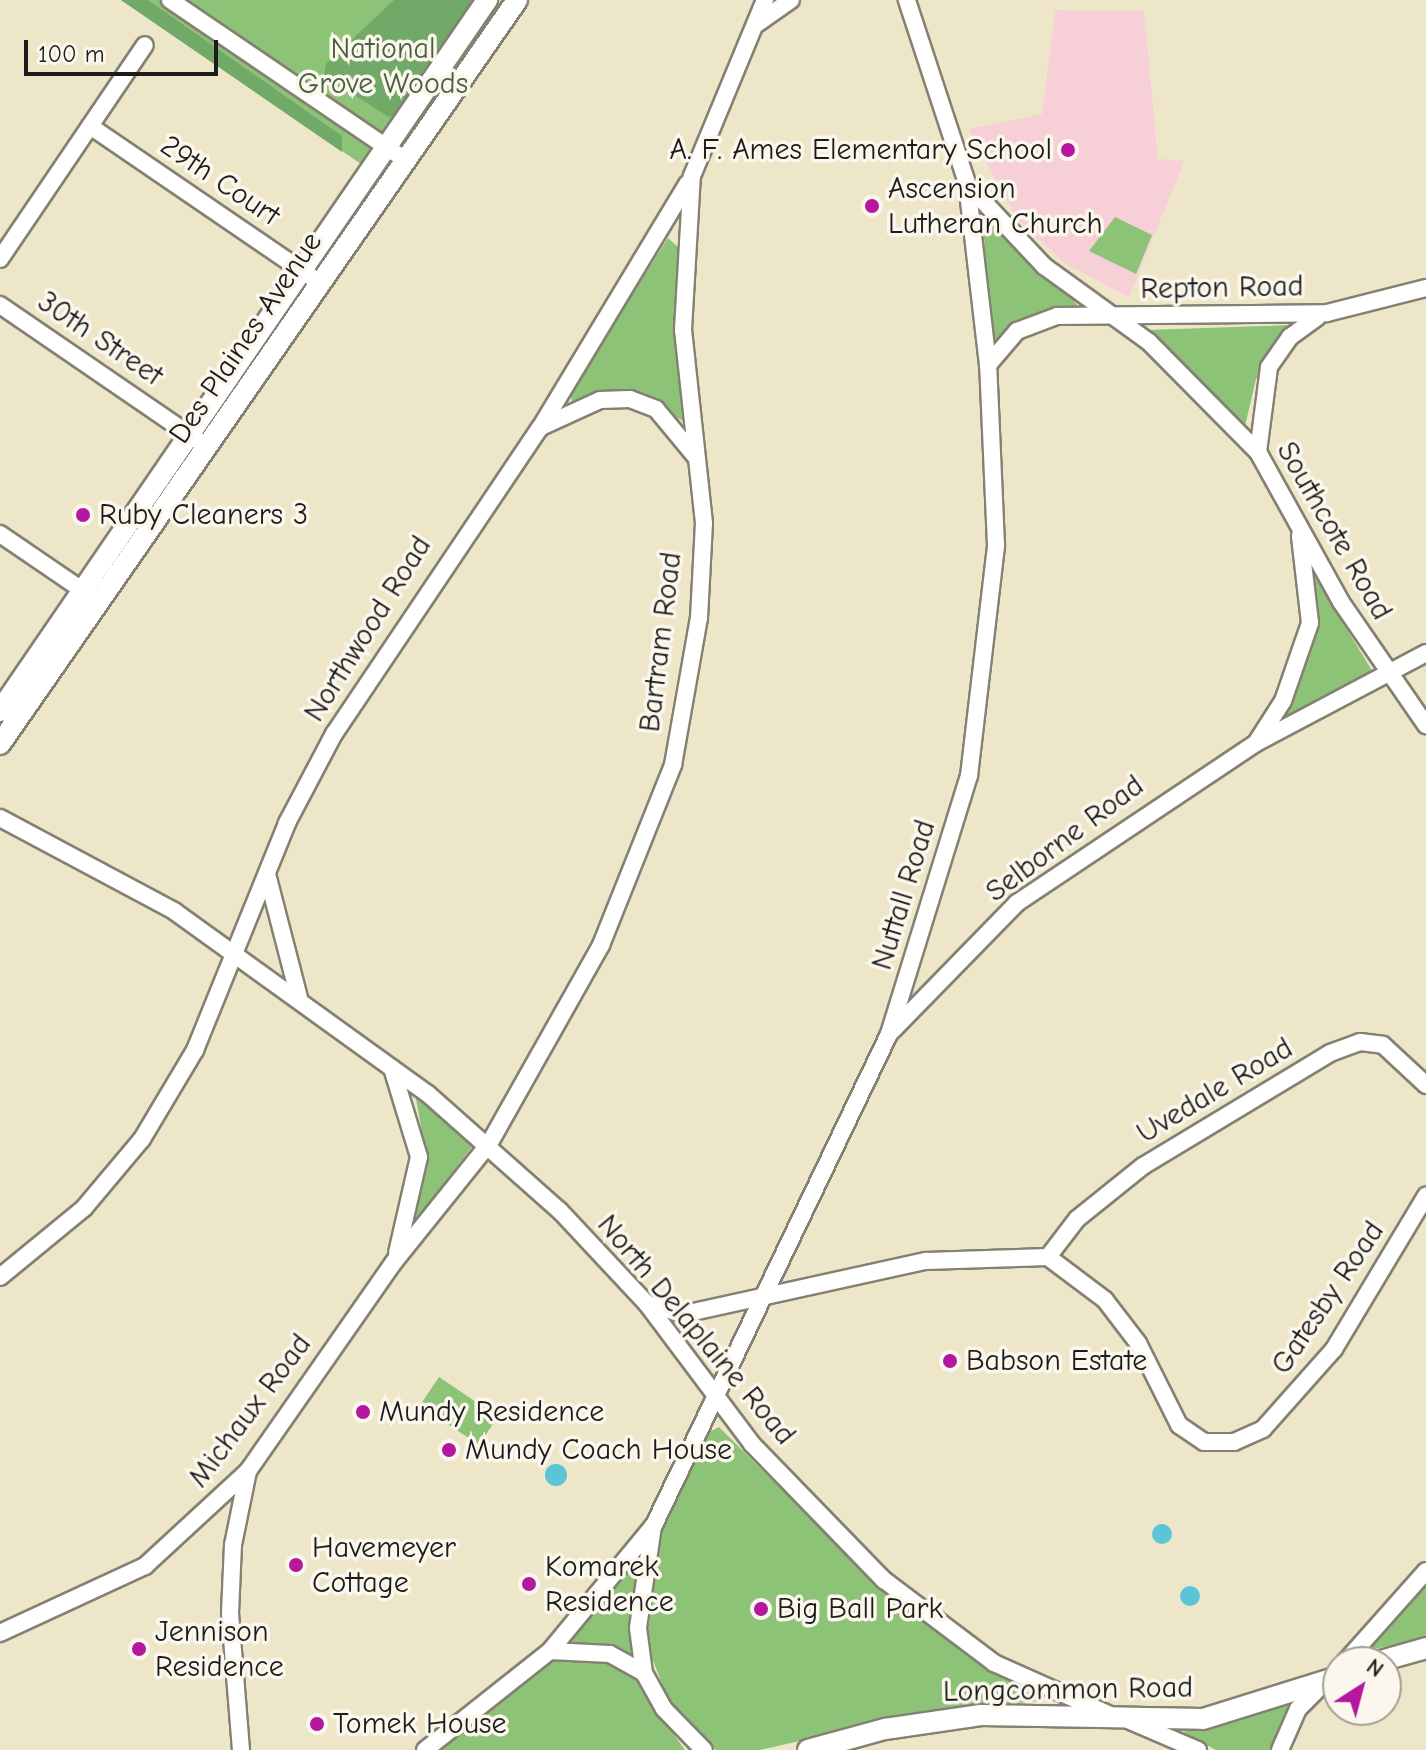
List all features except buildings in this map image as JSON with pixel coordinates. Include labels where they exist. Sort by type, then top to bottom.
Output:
[{"type":"street","points":[[170,0],[405,160]]},
{"type":"street","name":"Des Plaines Avenue","points":[[9,703],[487,0]]},
{"type":"street","name":"Des Plaines Avenue","points":[[9,703],[101,602],[319,282],[517,0]]},
{"type":"street","name":"Bartram Road","points":[[489,1144],[601,945],[673,765],[699,618],[699,463],[683,330],[692,176],[765,0]]},
{"type":"street","points":[[758,23],[791,0]]},
{"type":"street","name":"Nuttall Road","points":[[761,1295],[809,1211],[889,1034],[965,791],[983,693],[996,545],[988,365],[967,183],[907,0]]},
{"type":"street","points":[[0,259],[145,45]]},
{"type":"street","name":"29th Court","points":[[90,126],[319,282]]},
{"type":"street","name":"Northwood Road","points":[[0,1277],[84,1208],[142,1139],[195,1050],[267,874],[364,682],[540,428],[692,176]]},
{"type":"street","name":"Southcote Road","points":[[967,183],[1044,266],[1118,318],[1211,399],[1258,452],[1387,676],[1426,725]]},
{"type":"street","name":"Repton Road","points":[[1118,318],[1327,313],[1426,288]]},
{"type":"street","name":"30th Street","points":[[0,305],[207,447]]},
{"type":"street","name":"Repton Road","points":[[1258,452],[1269,367],[1300,327],[1327,313]]},
{"type":"street","points":[[988,365],[1008,337],[1035,321],[1118,318]]},
{"type":"street","points":[[540,428],[600,400],[630,399],[667,419],[699,463]]},
{"type":"street","name":"Selborne Road","points":[[1256,743],[1283,701],[1310,623],[1299,528]]},
{"type":"street","points":[[0,534],[101,602]]},
{"type":"street","name":"Selborne Road","points":[[889,1034],[1017,903],[1256,743],[1426,653]]},
{"type":"street","points":[[0,744],[9,703]]},
{"type":"street","name":"North Delaplaine Road","points":[[0,818],[237,952],[391,1066],[489,1144],[647,1304],[714,1397],[810,1506],[918,1610],[1041,1690],[1198,1750]]},
{"type":"street","points":[[267,874],[299,998]]},
{"type":"street","name":"Uvedale Road","points":[[1048,1257],[1077,1219],[1143,1166],[1330,1053],[1360,1042],[1383,1045],[1426,1085]]},
{"type":"street","name":"Michaux Road","points":[[391,1066],[419,1157],[394,1262]]},
{"type":"street","name":"Michaux Road","points":[[0,1633],[145,1566],[248,1471],[394,1262],[489,1144]]},
{"type":"street","name":"Gatesby Road","points":[[1048,1257],[1105,1300],[1138,1343],[1179,1425],[1204,1442],[1234,1442],[1263,1429],[1334,1349],[1426,1196]]},
{"type":"street","points":[[647,1304],[684,1314],[926,1261],[1048,1257]]},
{"type":"street","points":[[425,1750],[498,1700],[550,1651],[654,1525],[761,1295]]},
{"type":"street","points":[[241,1750],[229,1678],[230,1613],[233,1545],[248,1471]]},
{"type":"street","points":[[654,1525],[638,1628],[644,1673],[664,1709],[704,1750]]},
{"type":"street","points":[[1359,1646],[1426,1571]]},
{"type":"street","points":[[1402,1655],[1426,1648]]},
{"type":"street","points":[[550,1651],[610,1654],[644,1673]]},
{"type":"street","name":"Longcommon Road","points":[[808,1750],[981,1715],[1203,1719],[1322,1680]]},
{"type":"street","name":"Longcommon Road","points":[[1280,1750],[1298,1709],[1322,1687]]},
{"type":"shaded area","name":"A. F. Ames Elementary School","points":[[1055,10],[1144,11],[1158,159],[1184,161],[1129,297],[1066,264],[1017,219],[969,129],[1042,114]]},
{"type":"green space","points":[[121,0],[479,0],[364,166]]},
{"type":"green space","points":[[121,0],[148,0],[342,136],[342,152]]},
{"type":"green space","name":"National Grove Woods","points":[[394,0],[479,0],[401,113],[389,117],[324,76],[326,64]]},
{"type":"green space","points":[[982,213],[1078,306],[1018,321],[992,342]]},
{"type":"green space","points":[[1115,217],[1152,235],[1136,274],[1089,251]]},
{"type":"green space","points":[[668,238],[680,249],[676,326],[685,422],[629,391],[572,401],[570,393]]},
{"type":"green space","points":[[1291,325],[1256,379],[1245,426],[1146,330]]},
{"type":"green space","points":[[1314,575],[1374,674],[1285,719],[1316,632]]},
{"type":"green space","points":[[415,1093],[474,1144],[410,1229],[426,1155]]},
{"type":"green space","points":[[439,1377],[498,1417],[479,1445],[420,1405]]},
{"type":"green space","name":"Big Ball Park","points":[[719,1427],[880,1588],[1040,1701],[941,1709],[760,1750],[716,1750],[673,1712],[647,1645],[657,1543],[702,1436]]},
{"type":"green space","points":[[631,1563],[637,1568],[632,1627],[661,1717],[685,1750],[439,1750],[548,1662]]},
{"type":"green space","points":[[1426,1580],[1426,1639],[1389,1646],[1370,1646]]},
{"type":"green space","points":[[1292,1705],[1273,1750],[1216,1750],[1183,1732]]},
{"type":"water","points":[[556,1464],[564,1467],[567,1475],[564,1483],[556,1486],[548,1483],[545,1475],[548,1467]]},
{"type":"water","points":[[1162,1524],[1169,1527],[1172,1534],[1169,1541],[1162,1544],[1155,1541],[1152,1534],[1155,1527]]},
{"type":"water","points":[[1190,1586],[1197,1589],[1200,1596],[1197,1603],[1190,1606],[1183,1603],[1180,1596],[1183,1589]]},
{"type":"place","name":"A. F. Ames Elementary School","points":[[1068,150]]},
{"type":"place","name":"Ascension Lutheran Church","points":[[872,206]]},
{"type":"place","name":"Ruby Cleaners 3","points":[[83,515]]},
{"type":"place","name":"Babson Estate","points":[[950,1361]]},
{"type":"place","name":"Mundy Residence","points":[[363,1412]]},
{"type":"place","name":"Mundy Coach House","points":[[449,1450]]},
{"type":"place","name":"Havemeyer Cottage","points":[[296,1565]]},
{"type":"place","name":"Komarek Residence","points":[[529,1584]]},
{"type":"place","name":"Big Ball Park","points":[[761,1609]]},
{"type":"place","name":"Jennison Residence","points":[[139,1649]]},
{"type":"place","name":"Tomek House","points":[[317,1724]]}]
